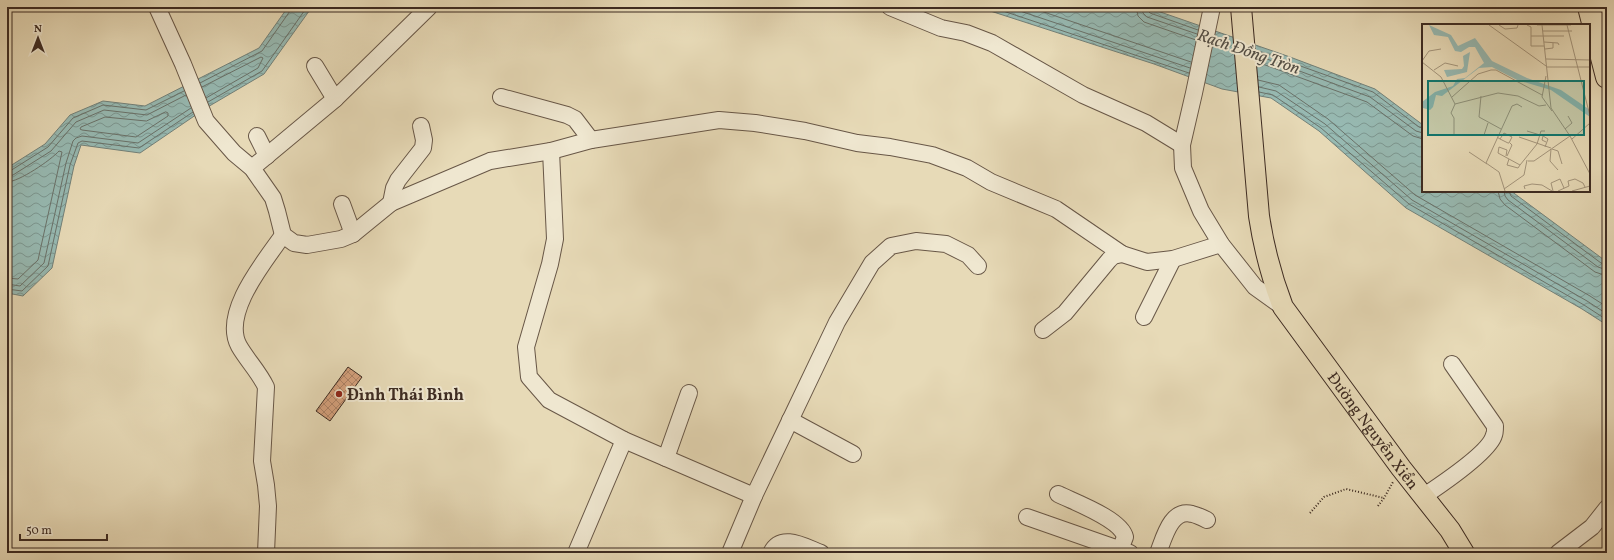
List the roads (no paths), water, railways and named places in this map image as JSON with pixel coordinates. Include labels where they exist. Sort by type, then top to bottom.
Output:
[{"type":"highway","points":[[1589,7],[1607,77]]},
{"type":"main road","name":"Đường Nguyễn Xiển","points":[[1241,7],[1259,216],[1264,249],[1272,278],[1283,307],[1401,468],[1450,530],[1464,553]]},
{"type":"street","points":[[157,7],[183,64],[206,121],[234,153],[252,168],[273,198],[283,235],[294,243],[307,245],[341,239],[353,234],[391,203],[490,161],[551,151],[591,140],[719,120],[755,123],[805,131],[857,143],[890,147],[932,155],[967,168],[991,182],[1056,209],[1122,254],[1147,262],[1173,259],[1221,244]]},
{"type":"street","points":[[252,168],[335,99],[429,7]]},
{"type":"street","points":[[890,7],[941,28],[966,33],[992,43],[1083,95],[1146,123],[1182,145]]},
{"type":"street","name":"Đường Nguyễn Xiển","points":[[1212,7],[1182,145],[1183,168],[1201,211],[1221,244],[1255,287],[1283,307]]},
{"type":"street","points":[[315,66],[335,99]]},
{"type":"street","points":[[501,97],[567,115],[575,119],[591,140]]},
{"type":"street","points":[[391,203],[394,188],[398,180],[423,148],[424,140],[421,126]]},
{"type":"street","points":[[257,136],[267,156]]},
{"type":"street","points":[[551,151],[555,239],[550,264],[526,346],[529,377],[549,400],[624,440],[754,496]]},
{"type":"street","points":[[342,204],[353,234]]},
{"type":"street","points":[[266,553],[268,506],[262,461],[266,387],[262,378],[238,345],[234,331],[236,318],[243,297],[253,278],[283,235]]},
{"type":"street","points":[[730,553],[754,496],[837,322],[872,263],[891,246],[916,241],[946,244],[968,255],[978,266]]},
{"type":"street","points":[[1043,330],[1065,313],[1113,256],[1122,254]]},
{"type":"street","points":[[1144,317],[1173,259]]},
{"type":"street","points":[[1424,496],[1488,447],[1494,436],[1495,426],[1452,364]]},
{"type":"street","points":[[666,458],[689,393]]},
{"type":"street","points":[[790,420],[853,454]]},
{"type":"street","points":[[576,553],[624,440]]},
{"type":"street","points":[[1027,517],[1125,551],[1125,537],[1121,527],[1098,513],[1058,494]]},
{"type":"street","points":[[1558,553],[1592,527],[1607,508]]},
{"type":"street","points":[[1158,553],[1166,532],[1175,517],[1182,514],[1191,514],[1207,520]]},
{"type":"street","points":[[772,553],[775,546],[782,542],[792,542],[821,553]]},
{"type":"water","points":[[288,7],[312,7],[264,74],[206,108],[140,153],[81,145],[74,166],[52,268],[23,296],[7,293],[7,168],[45,144],[70,115],[103,101],[145,106],[259,48]]},
{"type":"water","name":"Rạch Đồng Tròn","points":[[978,7],[1146,7],[1290,57],[1375,89],[1422,124],[1422,192],[1512,192],[1607,262],[1607,325],[1582,309],[1406,208],[1319,131],[1271,98],[1222,89],[1154,64]]},
{"type":"place","name":"Đình Thái Bình","points":[[339,394]]}]
